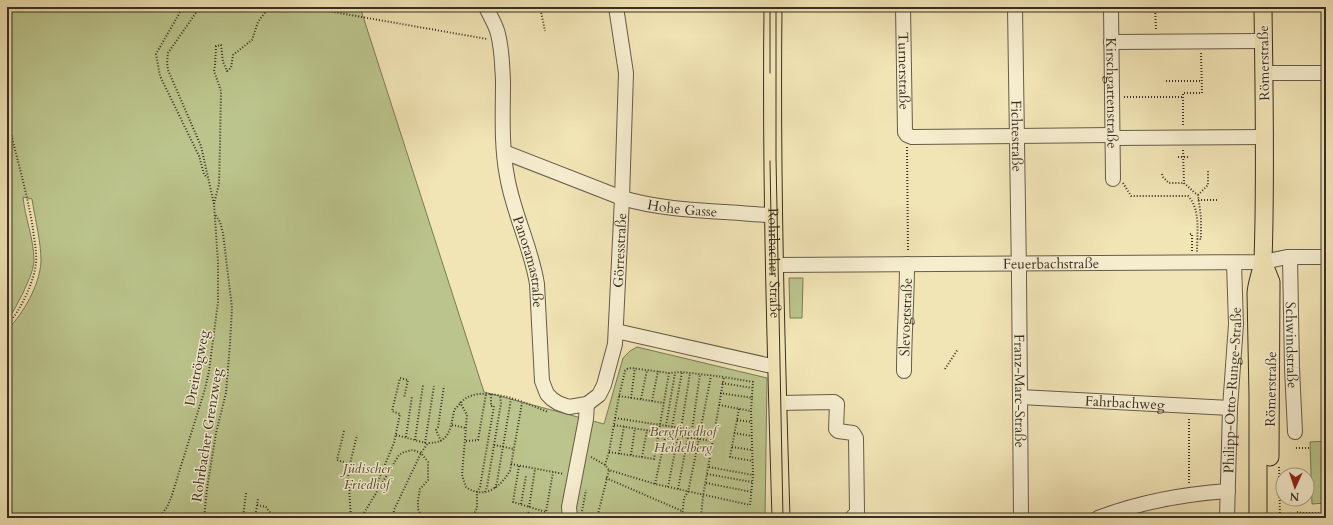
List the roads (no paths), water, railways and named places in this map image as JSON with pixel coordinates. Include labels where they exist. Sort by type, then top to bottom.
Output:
[{"type":"main road","name":"Rohrbacher Straße","points":[[773,7],[774,215],[781,518]]},
{"type":"main road","name":"Römerstraße","points":[[1258,518],[1256,293],[1257,283],[1263,262],[1265,138],[1263,7]]},
{"type":"main road","name":"Römerstraße","points":[[1263,262],[1271,282],[1269,518]]},
{"type":"street","name":"Panoramastraße","points":[[486,7],[495,25],[502,50],[504,152],[506,175],[510,193],[535,270],[544,388],[552,400],[563,405],[575,407],[587,404]]},
{"type":"street","name":"Görresstraße","points":[[616,7],[626,72],[616,330]]},
{"type":"street","name":"Turnerstraße","points":[[903,7],[906,135],[912,137],[1016,135]]},
{"type":"street","name":"Fichtestraße","points":[[1015,7],[1019,264]]},
{"type":"street","name":"Kirschgartenstraße","points":[[1111,7],[1113,179]]},
{"type":"street","points":[[1111,42],[1263,40]]},
{"type":"street","points":[[1264,73],[1326,73]]},
{"type":"street","points":[[1016,135],[1265,138]]},
{"type":"street","name":"Hohe Gasse","points":[[504,152],[622,198],[662,207],[774,215]]},
{"type":"street","name":"Feuerbachstraße","points":[[775,265],[1234,263],[1263,262],[1290,257],[1326,257]]},
{"type":"street","name":"Schwindstraße","points":[[1290,257],[1295,432]]},
{"type":"street","name":"Philipp-Otto-Runge-Straße","points":[[1227,518],[1230,408],[1236,324],[1234,263]]},
{"type":"street","name":"Slevogtstraße","points":[[904,370],[905,317],[907,308],[907,264]]},
{"type":"street","name":"Franz-Marc-Straße","points":[[1019,264],[1021,518]]},
{"type":"street","points":[[1271,310],[1291,310]]},
{"type":"street","points":[[570,518],[569,507],[586,419],[587,404],[599,395],[604,385],[615,344],[616,330],[767,365],[777,366]]},
{"type":"street","name":"Fahrbachweg","points":[[1020,397],[1230,408]]},
{"type":"street","points":[[778,403],[834,402],[837,404],[836,429],[838,431],[853,433],[856,438],[857,512],[852,518]]},
{"type":"street","points":[[1098,518],[1144,504],[1188,495],[1228,491]]},
{"type":"tram line","points":[[770,7],[770,73]]},
{"type":"tram line","points":[[776,7],[776,158],[783,518]]},
{"type":"tram line","points":[[770,161],[772,275]]},
{"type":"park label","name":"Bergfriedhof Heidelberg","points":[[683,440]]},
{"type":"park label","name":"Jüdischer Friedhof","points":[[367,476]]}]
